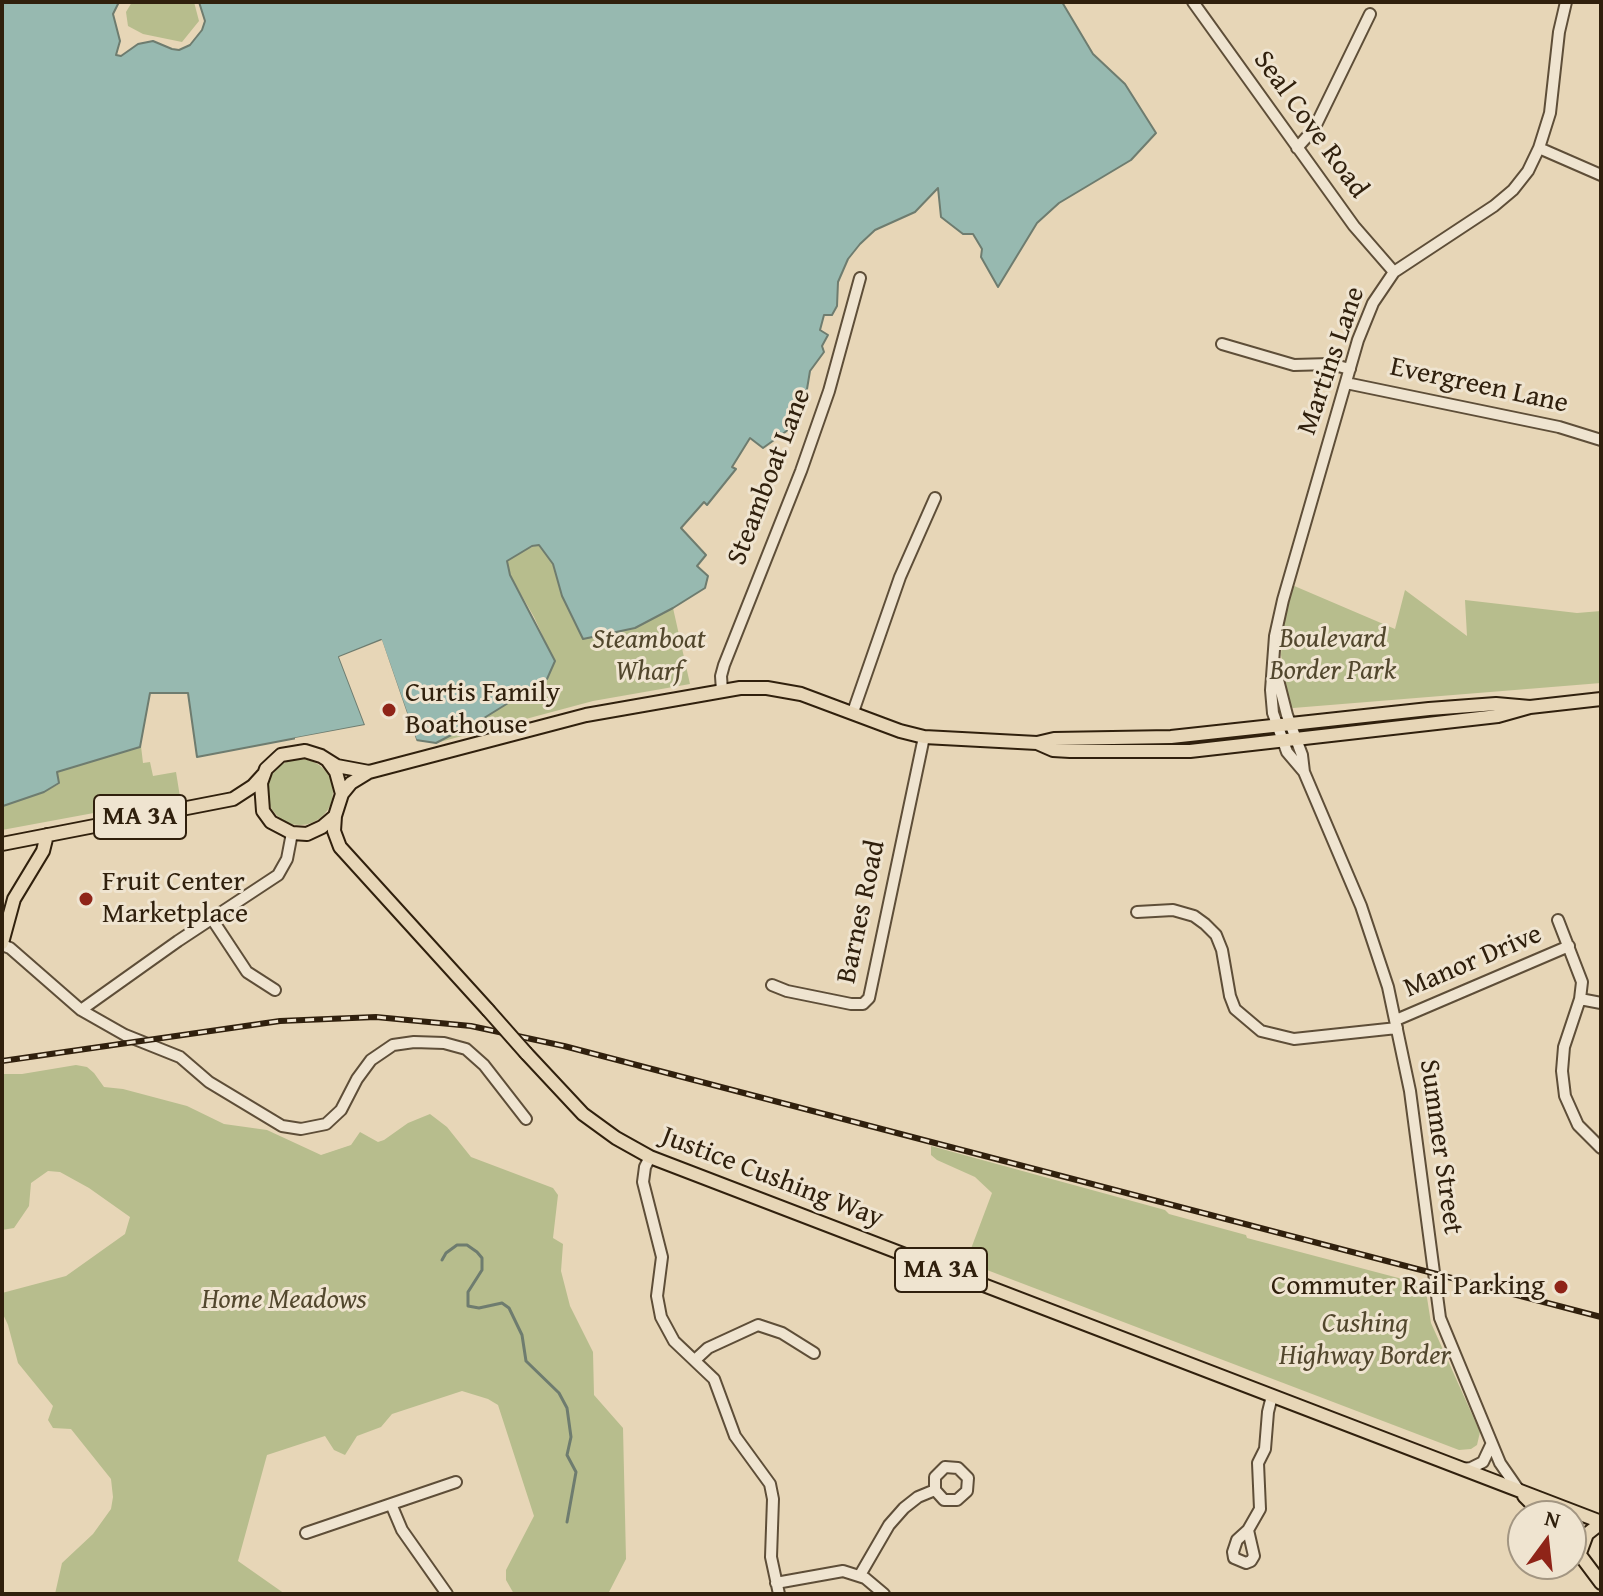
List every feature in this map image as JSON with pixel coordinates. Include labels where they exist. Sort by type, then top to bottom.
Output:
[{"type":"main road","points":[[340,847],[334,831],[342,794],[351,783],[369,772],[586,715],[722,691],[757,687],[779,689],[820,700],[924,737],[1037,743],[1054,739],[1171,737],[1496,704],[1530,707]]},
{"type":"main road","points":[[1037,743],[1053,750],[1190,751],[1498,716],[1530,707],[1601,699]]},
{"type":"main road","name":"MA 3A","points":[[2,844],[233,799],[253,786],[275,759],[287,753],[305,751],[328,761]]},
{"type":"main road","points":[[328,761],[343,768],[369,772]]},
{"type":"main road","points":[[328,761],[336,772],[342,794]]},
{"type":"main road","points":[[263,775],[260,790],[263,811]]},
{"type":"main road","points":[[233,799],[254,804],[271,822],[292,833]]},
{"type":"main road","points":[[307,834],[335,816]]},
{"type":"main road","name":"MA 3A","points":[[292,833],[307,834]]},
{"type":"main road","name":"Justice Cushing Way","points":[[307,834],[340,847],[583,1114],[650,1157],[1601,1522]]},
{"type":"main road","points":[[3,936],[14,899],[42,853],[47,835]]},
{"type":"main road","name":"Summer Street","points":[[1519,1490],[1529,1500]]},
{"type":"main road","points":[[1587,1563],[1601,1583]]},
{"type":"street","name":"Seal Cove Road","points":[[1193,2],[1354,226],[1394,272]]},
{"type":"street","name":"Martins Lane","points":[[1283,724],[1273,662],[1279,612],[1350,369],[1373,303],[1394,272],[1506,196],[1528,171],[1550,113],[1559,32],[1566,2]]},
{"type":"street","points":[[1297,148],[1314,129],[1370,14]]},
{"type":"street","points":[[1539,148],[1601,175]]},
{"type":"street","name":"Steamboat Lane","points":[[722,691],[724,665],[801,471],[829,391],[860,278]]},
{"type":"street","points":[[1222,344],[1301,366],[1330,364],[1350,369]]},
{"type":"street","name":"Evergreen Lane","points":[[1346,383],[1559,427],[1601,440]]},
{"type":"street","points":[[853,712],[900,577],[935,498]]},
{"type":"street","name":"Summer Street","points":[[1283,724],[1289,740],[1302,755],[1304,772],[1370,931],[1396,1024],[1410,1091],[1438,1311],[1491,1445],[1506,1474],[1519,1490]]},
{"type":"street","name":"Barnes Road","points":[[772,985],[851,1004],[863,1004],[869,998],[924,737]]},
{"type":"street","points":[[81,1010],[278,875],[287,859],[292,833]]},
{"type":"street","name":"Manor Drive","points":[[1137,912],[1173,910],[1194,916],[1205,924],[1216,935],[1222,950],[1235,1009],[1261,1031],[1294,1039],[1396,1024],[1569,946]]},
{"type":"street","points":[[212,919],[247,972],[275,990]]},
{"type":"street","points":[[1558,920],[1581,976],[1580,999],[1564,1047],[1563,1084],[1568,1105],[1578,1125],[1601,1148]]},
{"type":"street","points":[[3,936],[10,948],[81,1010],[125,1035],[180,1057],[209,1082],[270,1121],[288,1128],[326,1124],[341,1110],[371,1060],[393,1045],[414,1042],[435,1042],[466,1049],[484,1065],[526,1119]]},
{"type":"street","points":[[1580,999],[1601,1003]]},
{"type":"street","points":[[650,1157],[643,1182],[662,1257],[657,1296],[659,1311],[670,1337],[714,1379],[735,1436],[770,1484],[773,1499],[770,1548],[777,1588],[833,1571],[860,1575],[884,1594]]},
{"type":"street","points":[[695,1360],[708,1348],[758,1325],[770,1327],[814,1353]]},
{"type":"street","points":[[1248,1530],[1260,1509],[1258,1463],[1265,1449],[1272,1396]]},
{"type":"street","points":[[1462,1469],[1483,1462],[1491,1445]]},
{"type":"street","points":[[306,1533],[456,1482]]},
{"type":"street","points":[[860,1575],[896,1516],[912,1501],[935,1490]]},
{"type":"street","points":[[391,1504],[402,1530],[447,1594]]},
{"type":"green space","points":[[132,2],[194,2],[199,21],[182,42],[143,34],[128,26],[126,12]]},
{"type":"green space","name":"Steamboat Wharf","points":[[539,545],[553,564],[562,596],[583,639],[635,628],[673,608],[690,684],[593,701],[436,743],[547,679],[555,662],[510,575],[507,561],[522,550]]},
{"type":"green space","name":"Boulevard Border Park","points":[[1292,585],[1395,629],[1405,590],[1467,636],[1465,600],[1577,613],[1601,611],[1601,683],[1293,708],[1290,706],[1281,655],[1283,623]]},
{"type":"green space","points":[[141,746],[143,763],[150,762],[153,776],[176,772],[180,797],[2,830],[2,802],[3,805],[59,784],[56,772]]},
{"type":"green space","points":[[300,759],[323,769],[333,792],[323,815],[300,825],[277,815],[267,792],[277,769]]},
{"type":"green space","name":"Home Meadows","points":[[76,1065],[87,1067],[104,1087],[187,1106],[224,1124],[267,1130],[321,1155],[351,1145],[360,1132],[378,1142],[384,1140],[408,1123],[430,1114],[447,1127],[471,1157],[553,1188],[558,1195],[553,1238],[563,1244],[561,1271],[570,1306],[593,1352],[594,1395],[623,1428],[626,1559],[608,1594],[514,1594],[506,1580],[506,1570],[534,1516],[498,1405],[462,1391],[392,1414],[381,1427],[357,1436],[345,1455],[334,1450],[325,1436],[267,1455],[238,1561],[285,1594],[55,1594],[62,1563],[93,1534],[111,1509],[111,1479],[71,1429],[53,1428],[48,1420],[53,1406],[18,1363],[2,1312],[2,1293],[66,1276],[125,1234],[130,1217],[89,1188],[60,1172],[48,1171],[31,1183],[29,1206],[14,1228],[2,1230],[2,1074],[22,1074]]},
{"type":"green space","name":"Cushing Highway Border","points":[[931,1146],[1165,1210],[1169,1214],[1246,1235],[1247,1238],[1425,1285],[1431,1323],[1480,1432],[1477,1445],[1459,1450],[966,1262],[992,1193],[975,1177],[937,1160],[931,1155]]},
{"type":"water","points":[[2,2],[119,2],[113,14],[120,41],[116,55],[121,56],[138,44],[153,41],[179,50],[190,45],[205,21],[199,2],[1062,2],[1093,54],[1125,84],[1156,133],[1131,160],[1059,203],[1037,223],[998,287],[981,257],[982,249],[973,234],[963,234],[941,217],[938,188],[915,212],[875,230],[860,244],[848,259],[838,282],[837,306],[832,315],[824,315],[820,330],[828,335],[822,346],[824,352],[810,371],[807,389],[793,408],[797,416],[788,430],[763,448],[750,438],[732,467],[736,469],[707,505],[704,502],[681,528],[706,555],[697,566],[708,576],[705,588],[673,608],[635,628],[583,639],[562,596],[553,564],[539,545],[532,546],[507,561],[510,575],[555,661],[547,679],[436,743],[416,740],[381,640],[339,657],[365,725],[197,757],[188,693],[150,693],[140,747],[57,772],[59,783],[44,792],[3,806]]},
{"type":"pier","points":[[382,640],[418,745],[413,742],[379,645],[344,659],[368,727],[295,741],[295,738],[365,725],[339,657]]},
{"type":"waterway","points":[[442,1260],[457,1245],[467,1245],[477,1252],[482,1258],[482,1270],[468,1292],[468,1306],[479,1308],[502,1303],[509,1308],[522,1335],[526,1361],[559,1393],[567,1408],[571,1437],[567,1455],[576,1472],[567,1522]]},
{"type":"railway","points":[[2,1061],[280,1021],[376,1017],[471,1026],[564,1046],[1601,1317]]},
{"type":"place","name":"Curtis Family Boathouse","points":[[389,710]]},
{"type":"place","name":"Fruit Center Marketplace","points":[[86,899]]},
{"type":"place","name":"Commuter Rail Parking","points":[[1561,1287]]}]
